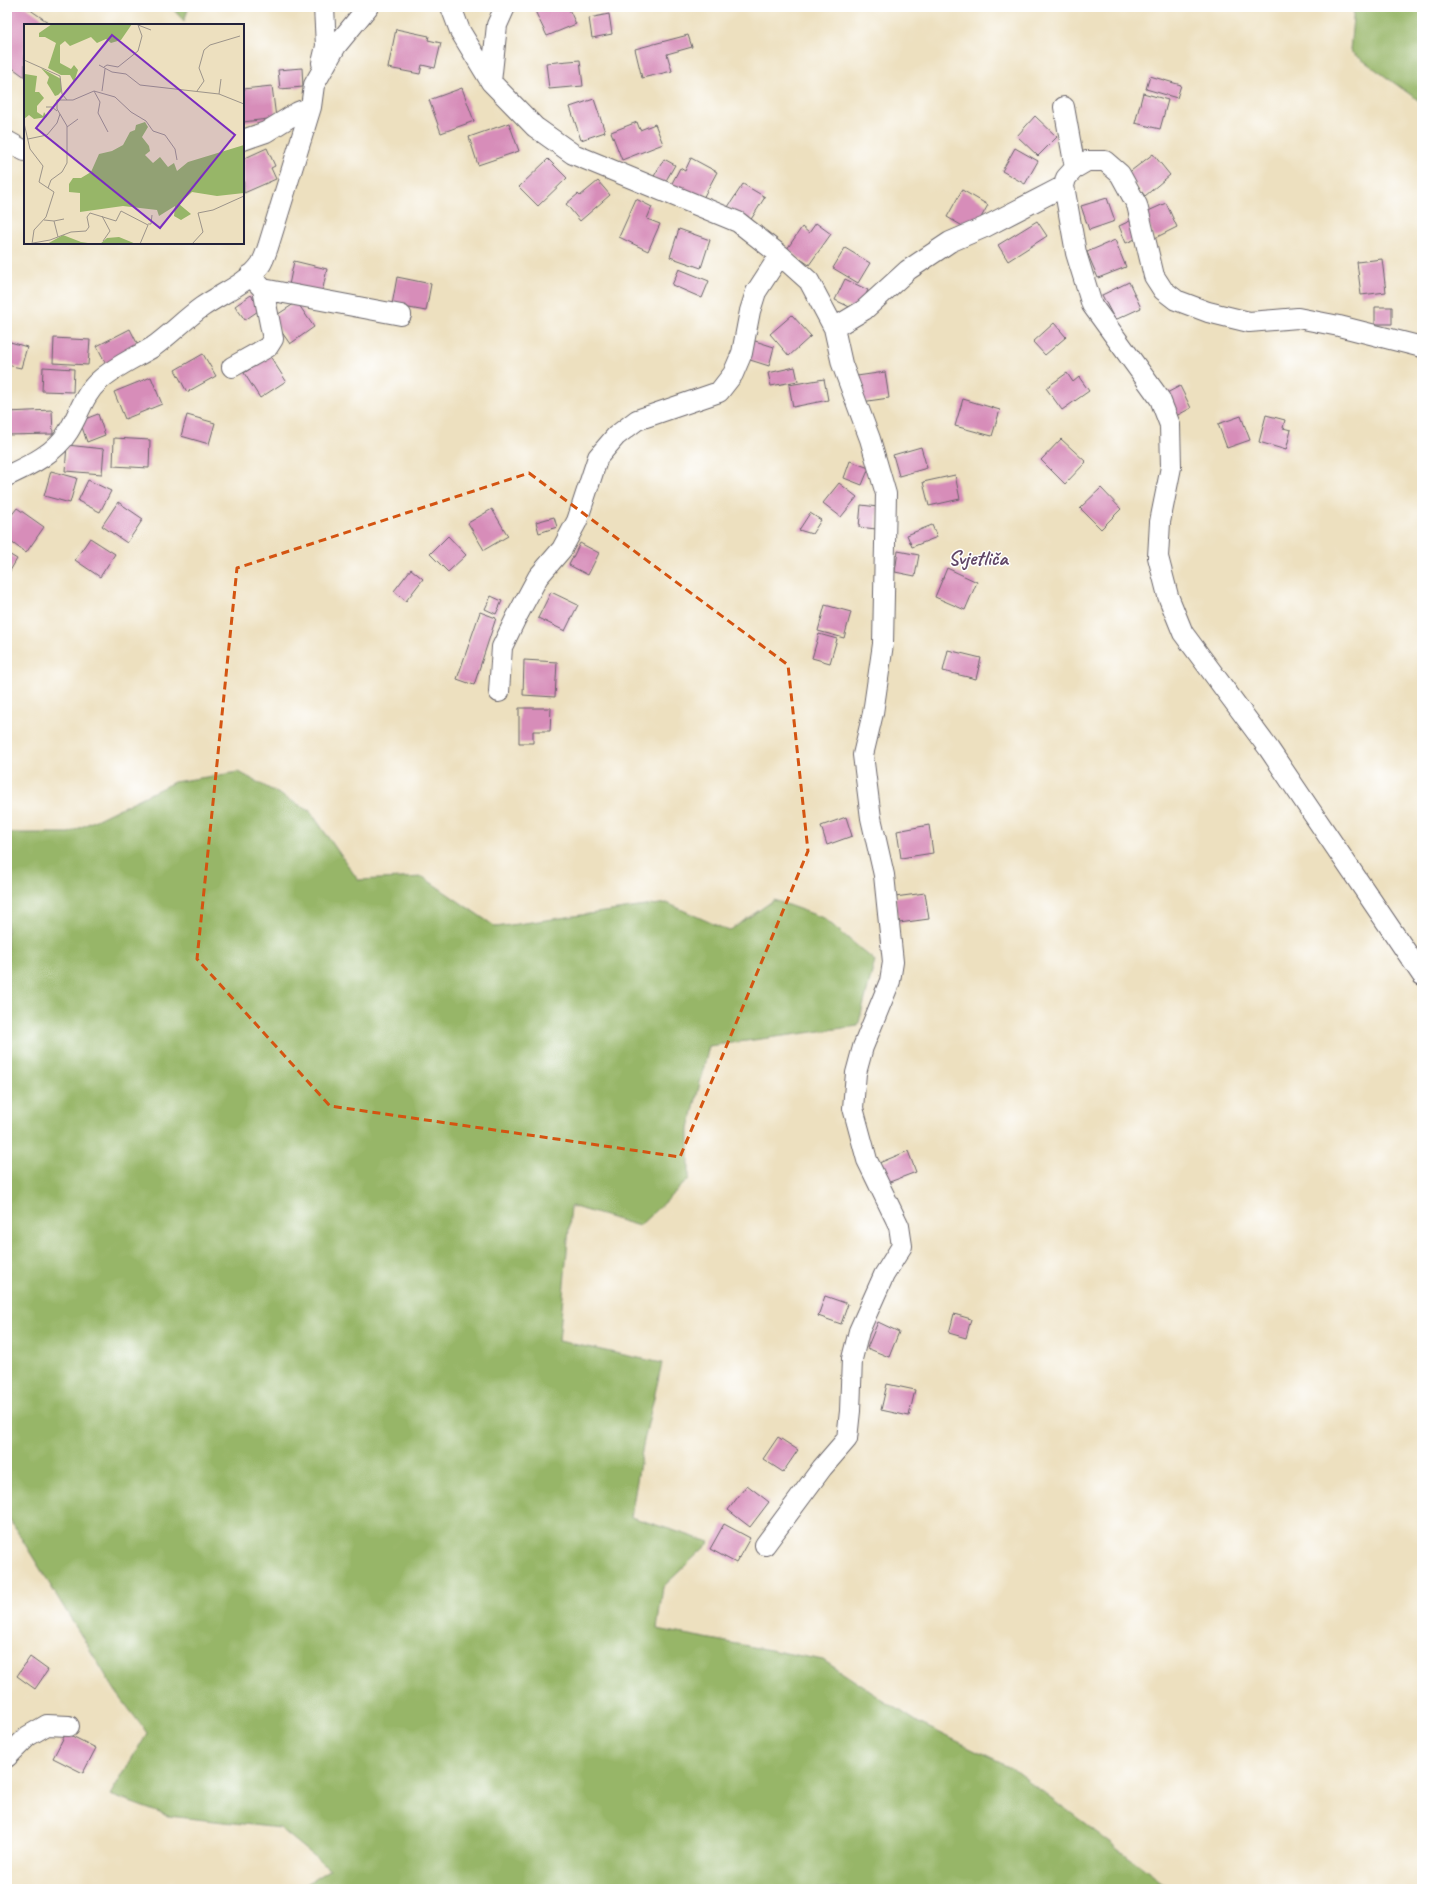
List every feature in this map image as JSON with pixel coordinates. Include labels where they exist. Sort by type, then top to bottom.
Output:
[{"type":"street","points":[[323,69],[322,61],[326,46],[324,7]]},
{"type":"street","points":[[232,367],[259,354],[268,347],[272,340],[257,282],[261,264],[268,247],[311,107],[314,85],[336,46],[368,7]]},
{"type":"street","points":[[451,7],[460,31],[491,82],[535,127],[573,154],[738,222],[780,255],[809,281],[834,328],[842,364],[870,439],[886,494],[883,644],[873,713],[863,755],[871,818],[884,875],[893,962],[890,981],[863,1047],[856,1073],[853,1108],[867,1160],[899,1226],[902,1246],[884,1275],[859,1332],[852,1359],[850,1411],[847,1439],[822,1468],[766,1545]]},
{"type":"street","points":[[491,82],[498,25],[505,7]]},
{"type":"street","points":[[244,140],[266,132],[298,112],[311,107]]},
{"type":"street","points":[[1064,107],[1075,168]]},
{"type":"street","points":[[7,141],[24,150]]},
{"type":"street","points":[[1422,347],[1339,326],[1298,318],[1249,322],[1208,312],[1176,300],[1163,290],[1154,276],[1137,205],[1120,174],[1105,162],[1087,161],[1075,168],[1066,178],[1064,186],[1076,253],[1092,305],[1160,399],[1170,424],[1171,467],[1160,522],[1158,557],[1168,596],[1183,633],[1269,749],[1422,975]]},
{"type":"street","points":[[834,328],[864,310],[908,270],[950,242],[985,227],[1064,186]]},
{"type":"street","points":[[499,692],[502,648],[538,577],[562,548],[577,521],[598,457],[616,436],[637,420],[719,392],[733,374],[742,353],[750,311],[756,292],[780,255]]},
{"type":"street","points":[[7,476],[40,458],[56,447],[68,433],[84,399],[98,381],[154,346],[204,306],[237,286],[257,282],[401,315]]},
{"type":"street","points":[[7,1757],[28,1736],[47,1725],[69,1726]]},
{"type":"highlighted area","points":[[529,473],[788,665],[808,851],[680,1157],[330,1106],[197,959],[237,568]]},
{"type":"green space","points":[[171,7],[189,7],[184,21]]},
{"type":"green space","points":[[1354,7],[1422,7],[1422,103],[1350,51]]},
{"type":"green space","points":[[239,772],[310,811],[358,880],[423,877],[496,927],[667,903],[729,931],[774,900],[824,918],[875,961],[858,1026],[709,1046],[689,1128],[689,1179],[639,1226],[571,1206],[559,1341],[662,1363],[643,1445],[631,1517],[710,1542],[663,1587],[657,1629],[823,1660],[919,1723],[1009,1766],[1171,1889],[299,1889],[330,1869],[280,1828],[168,1816],[110,1795],[147,1733],[116,1692],[7,1515],[7,833],[69,833],[174,782]]},
{"type":"building","points":[[8,7],[26,7],[51,24],[24,24],[24,76],[7,64],[7,52],[10,48],[7,46],[7,38],[11,33],[7,30]]},
{"type":"building","points":[[544,7],[568,7],[576,24],[547,36],[535,11]]},
{"type":"building","points":[[609,14],[612,34],[592,38],[589,18]]},
{"type":"building","points":[[396,29],[429,36],[428,40],[441,43],[435,68],[422,65],[420,74],[388,68]]},
{"type":"building","points":[[688,35],[692,47],[667,54],[672,71],[642,78],[635,49]]},
{"type":"building","points":[[580,60],[583,86],[549,89],[546,63]]},
{"type":"building","points":[[302,68],[303,87],[280,89],[278,70]]},
{"type":"building","points":[[1150,76],[1181,85],[1177,98],[1146,89]]},
{"type":"building","points":[[272,86],[276,118],[244,122],[244,89]]},
{"type":"building","points":[[462,88],[474,121],[441,133],[429,100]]},
{"type":"building","points":[[1143,93],[1168,100],[1160,129],[1135,123]]},
{"type":"building","points":[[594,99],[605,132],[581,140],[570,107]]},
{"type":"building","points":[[1035,116],[1057,137],[1038,156],[1017,136]]},
{"type":"building","points":[[637,122],[640,130],[655,124],[663,144],[622,160],[611,132]]},
{"type":"building","points":[[509,123],[519,151],[478,165],[469,137]]},
{"type":"building","points":[[267,148],[275,166],[271,168],[276,179],[244,193],[244,159]]},
{"type":"building","points":[[1015,148],[1038,161],[1025,184],[1002,171]]},
{"type":"building","points":[[1153,154],[1170,175],[1145,196],[1127,174]]},
{"type":"building","points":[[691,158],[717,172],[701,202],[671,185],[680,168],[685,171]]},
{"type":"building","points":[[548,159],[567,178],[538,206],[519,187]]},
{"type":"building","points":[[664,159],[675,165],[664,184],[653,178]]},
{"type":"building","points":[[598,181],[610,195],[580,221],[566,204],[578,194],[580,196]]},
{"type":"building","points":[[743,184],[765,197],[750,221],[728,207]]},
{"type":"building","points":[[962,190],[988,205],[973,232],[947,217]]},
{"type":"building","points":[[1107,198],[1115,221],[1089,230],[1081,206]]},
{"type":"building","points":[[636,199],[652,207],[647,219],[660,224],[648,251],[619,237]]},
{"type":"building","points":[[1166,203],[1177,227],[1155,238],[1144,213]]},
{"type":"building","points":[[1132,220],[1140,237],[1126,243],[1119,226]]},
{"type":"building","points":[[1037,221],[1047,236],[1008,261],[998,245]]},
{"type":"building","points":[[816,223],[831,234],[809,265],[787,249],[802,227],[809,233]]},
{"type":"building","points":[[679,229],[710,240],[701,268],[670,257]]},
{"type":"building","points":[[1115,240],[1126,267],[1098,278],[1087,252]]},
{"type":"building","points":[[845,248],[870,263],[858,283],[833,268]]},
{"type":"building","points":[[1382,259],[1386,292],[1361,295],[1357,262]]},
{"type":"building","points":[[294,261],[327,269],[322,293],[289,285]]},
{"type":"building","points":[[679,269],[709,281],[702,298],[672,285]]},
{"type":"building","points":[[397,277],[431,284],[426,311],[392,305]]},
{"type":"building","points":[[845,279],[868,290],[858,311],[835,300]]},
{"type":"building","points":[[1129,282],[1141,308],[1115,320],[1102,295]]},
{"type":"building","points":[[251,295],[261,309],[245,320],[235,306]]},
{"type":"building","points":[[297,302],[314,327],[290,344],[272,318]]},
{"type":"building","points":[[1375,307],[1392,307],[1392,324],[1375,324]]},
{"type":"building","points":[[792,315],[811,336],[789,356],[770,334]]},
{"type":"building","points":[[1054,323],[1066,337],[1045,355],[1033,342]]},
{"type":"building","points":[[130,329],[140,349],[107,366],[97,346]]},
{"type":"building","points":[[54,338],[90,340],[88,365],[53,363]]},
{"type":"building","points":[[752,340],[774,347],[769,366],[747,359]]},
{"type":"building","points":[[7,341],[27,347],[21,368],[7,365]]},
{"type":"building","points":[[203,354],[216,376],[187,392],[175,370]]},
{"type":"building","points":[[270,356],[286,381],[260,398],[244,373]]},
{"type":"building","points":[[43,367],[74,369],[73,392],[42,391]]},
{"type":"building","points":[[795,367],[798,381],[771,386],[768,373]]},
{"type":"building","points":[[885,372],[889,398],[861,402],[857,376]]},
{"type":"building","points":[[1067,373],[1073,382],[1079,377],[1089,391],[1062,410],[1046,388]]},
{"type":"building","points":[[151,377],[162,404],[125,419],[114,392]]},
{"type":"building","points":[[824,379],[828,400],[793,407],[789,385]]},
{"type":"building","points":[[1180,386],[1191,408],[1176,416],[1165,394]]},
{"type":"building","points":[[963,399],[1000,410],[992,436],[955,426]]},
{"type":"building","points":[[52,410],[53,434],[7,435],[7,412]]},
{"type":"building","points":[[98,414],[105,435],[87,442],[80,421]]},
{"type":"building","points":[[187,415],[215,423],[209,444],[181,436]]},
{"type":"building","points":[[1266,415],[1285,420],[1283,428],[1291,430],[1286,450],[1259,442]]},
{"type":"building","points":[[1241,416],[1250,440],[1227,448],[1218,424]]},
{"type":"building","points":[[114,438],[150,440],[149,468],[113,466]]},
{"type":"building","points":[[1061,439],[1086,462],[1065,484],[1041,460]]},
{"type":"building","points":[[67,445],[104,449],[102,474],[65,471]]},
{"type":"building","points":[[921,447],[927,468],[899,476],[893,455]]},
{"type":"building","points":[[850,461],[869,468],[862,485],[844,478]]},
{"type":"building","points":[[51,471],[77,478],[70,503],[44,496]]},
{"type":"building","points":[[955,475],[960,499],[929,506],[923,482]]},
{"type":"building","points":[[88,480],[111,491],[100,512],[78,501]]},
{"type":"building","points":[[839,483],[857,497],[841,517],[823,503]]},
{"type":"building","points":[[1101,488],[1121,509],[1101,529],[1080,508]]},
{"type":"building","points":[[118,502],[143,519],[127,543],[102,526]]},
{"type":"building","points":[[861,505],[878,507],[876,529],[859,527]]},
{"type":"building","points":[[17,508],[44,527],[26,553],[7,539],[7,521]]},
{"type":"building","points":[[492,509],[508,536],[484,550],[468,523]]},
{"type":"building","points":[[810,513],[821,520],[812,534],[799,530]]},
{"type":"building","points":[[554,517],[557,527],[539,533],[536,522]]},
{"type":"building","points":[[932,525],[937,537],[912,547],[907,535]]},
{"type":"building","points":[[448,536],[466,555],[448,572],[430,554]]},
{"type":"building","points":[[90,538],[115,554],[100,577],[75,560]]},
{"type":"building","points":[[580,543],[599,553],[588,575],[569,565]]},
{"type":"building","points":[[898,551],[919,555],[915,576],[895,572]]},
{"type":"building","points":[[7,553],[17,559],[7,576]]},
{"type":"building","points":[[947,568],[977,582],[965,610],[935,597]]},
{"type":"building","points":[[411,569],[423,579],[406,601],[394,591]]},
{"type":"building","points":[[551,592],[578,605],[565,631],[538,618]]},
{"type":"building","points":[[491,596],[502,601],[496,614],[485,609]]},
{"type":"building","points":[[825,605],[851,612],[844,638],[818,631]]},
{"type":"building","points":[[480,612],[496,618],[474,685],[457,679]]},
{"type":"building","points":[[819,634],[837,639],[830,663],[812,658]]},
{"type":"building","points":[[948,650],[981,658],[976,679],[943,671]]},
{"type":"building","points":[[524,660],[557,662],[555,697],[523,695]]},
{"type":"building","points":[[519,708],[551,708],[550,731],[533,731],[533,743],[519,743]]},
{"type":"building","points":[[846,817],[852,836],[827,845],[821,826]]},
{"type":"building","points":[[929,825],[933,853],[901,858],[897,831]]},
{"type":"building","points":[[925,893],[929,919],[899,923],[895,897]]},
{"type":"building","points":[[908,1151],[916,1172],[887,1183],[879,1163]]},
{"type":"building","points":[[825,1296],[848,1304],[841,1324],[818,1316]]},
{"type":"building","points":[[954,1314],[971,1319],[966,1338],[949,1333]]},
{"type":"building","points":[[878,1322],[899,1332],[889,1357],[867,1348]]},
{"type":"building","points":[[887,1384],[915,1390],[909,1416],[881,1410]]},
{"type":"building","points":[[778,1437],[798,1450],[783,1472],[763,1459]]},
{"type":"building","points":[[747,1485],[769,1502],[750,1527],[728,1510]]},
{"type":"building","points":[[724,1524],[750,1538],[736,1563],[710,1549]]},
{"type":"building","points":[[30,1657],[48,1670],[35,1689],[17,1676]]},
{"type":"building","points":[[66,1733],[96,1748],[83,1773],[53,1758]]},
{"type":"district","name":"Svjetliča","points":[[978,558]]}]
